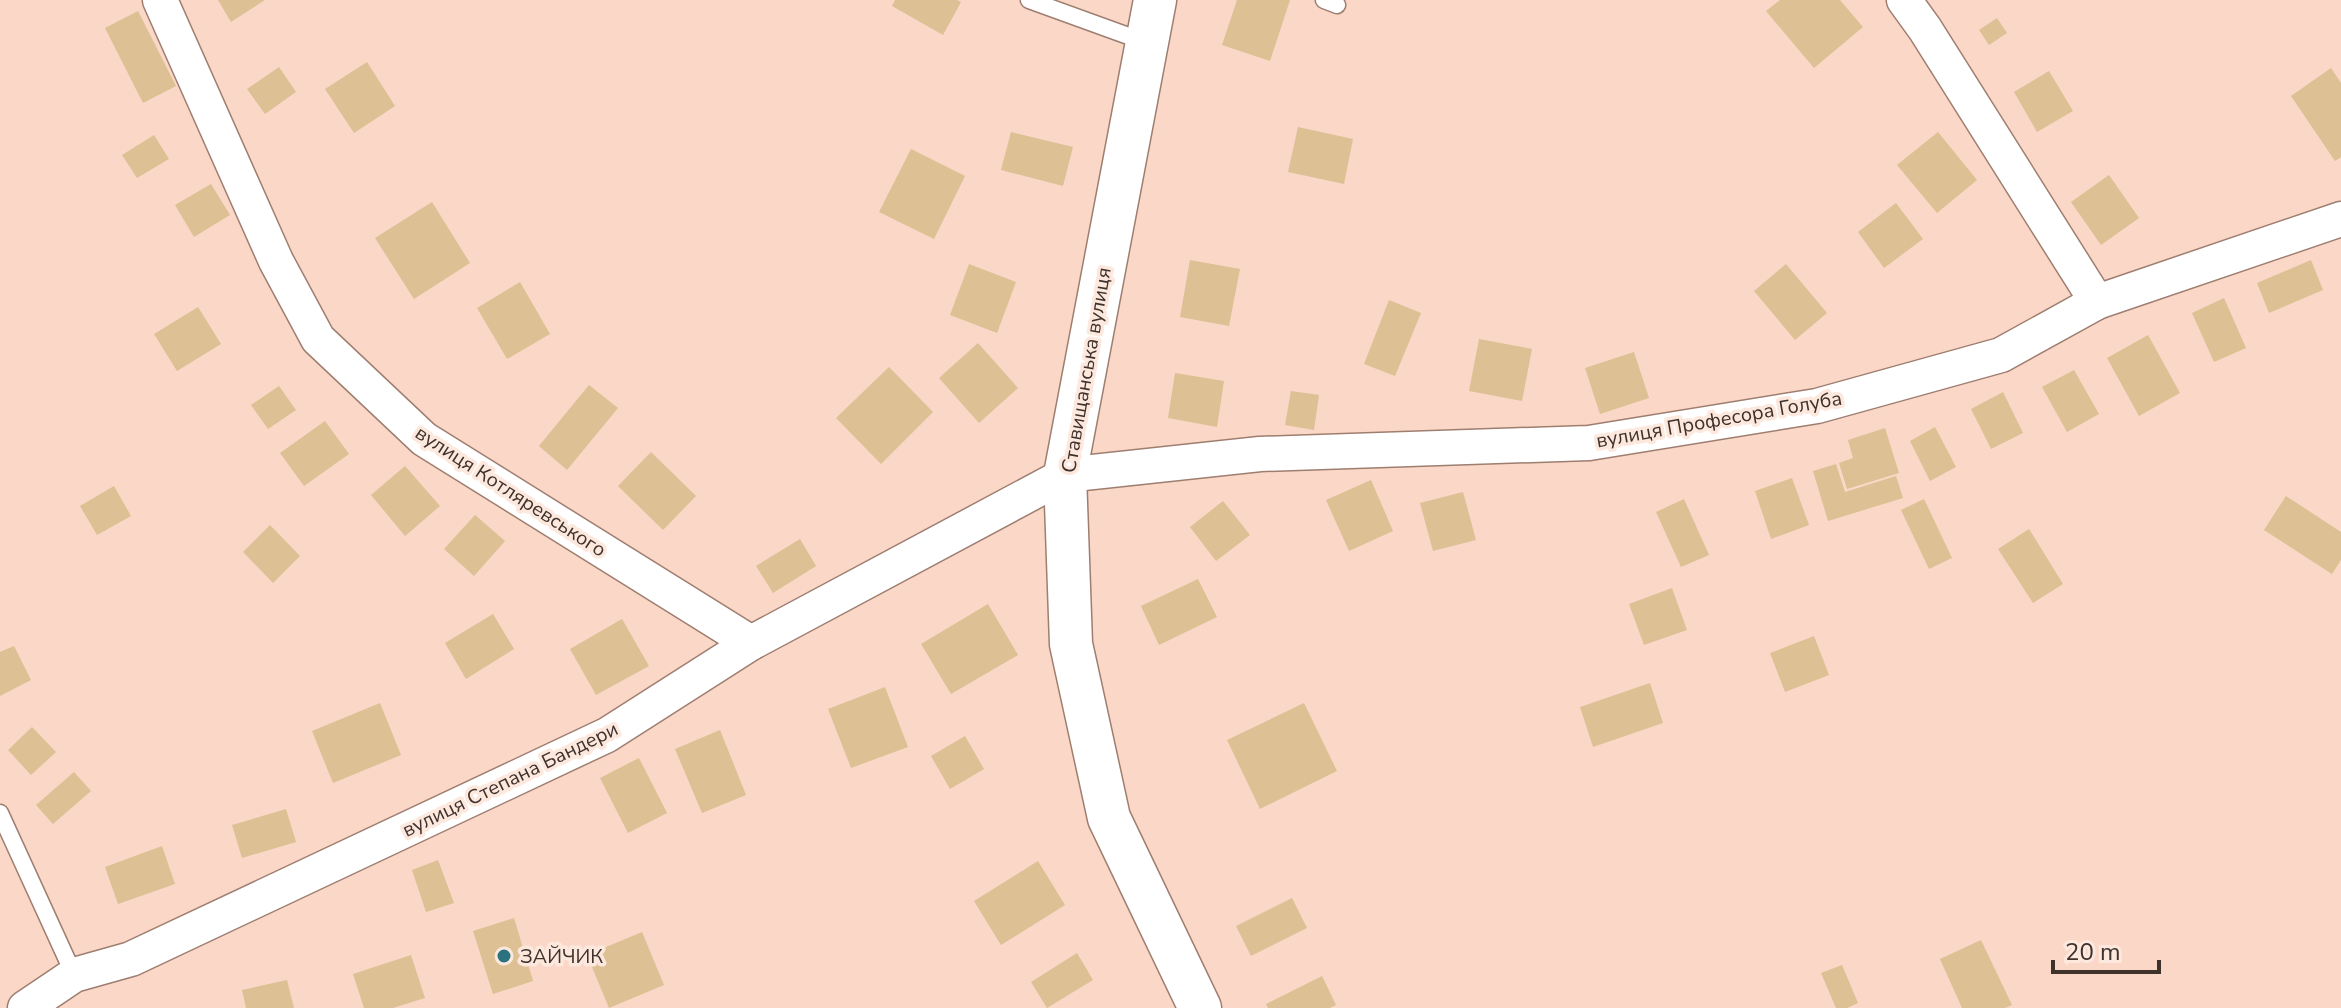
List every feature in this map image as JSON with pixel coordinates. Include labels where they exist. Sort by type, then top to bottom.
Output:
[{"type":"street","name":"вулиця Котляревського","points":[[160,0],[276,261],[318,339],[424,439],[751,643]]},
{"type":"street","name":"Ставищанська вулиця","points":[[1155,0],[1065,475],[1071,644],[1109,818],[1200,1008]]},
{"type":"street","points":[[1904,0],[2097,302]]},
{"type":"street","name":"вулиця Професора Голуба","points":[[1065,475],[1260,454],[1589,443],[1802,408],[2001,355],[2097,302],[2341,219]]},
{"type":"street","name":"вулиця Степана Бандери","points":[[25,1008],[74,975],[131,959],[607,735],[751,643],[1065,475]]},
{"type":"lane","points":[[1029,0],[1147,42]]},
{"type":"lane","points":[[0,813],[74,975]]},
{"type":"building","points":[[218,0],[265,0],[231,22]]},
{"type":"building","points":[[895,0],[961,2],[943,35],[892,6]]},
{"type":"building","points":[[1237,0],[1290,0],[1270,61],[1222,45]]},
{"type":"building","points":[[1780,0],[1840,0],[1863,27],[1814,68],[1766,11]]},
{"type":"building","points":[[138,11],[176,86],[143,103],[105,28]]},
{"type":"building","points":[[1997,18],[2007,33],[1989,45],[1979,30]]},
{"type":"building","points":[[367,62],[395,106],[354,133],[325,89]]},
{"type":"building","points":[[279,67],[296,92],[265,114],[247,89]]},
{"type":"building","points":[[2331,68],[2341,83],[2341,157],[2335,161],[2291,96]]},
{"type":"building","points":[[2049,71],[2073,111],[2037,132],[2014,92]]},
{"type":"building","points":[[1298,127],[1353,139],[1344,184],[1288,172]]},
{"type":"building","points":[[1011,132],[1073,147],[1063,186],[1001,170]]},
{"type":"building","points":[[1938,132],[1977,180],[1937,213],[1897,165]]},
{"type":"building","points":[[154,135],[169,159],[137,178],[122,155]]},
{"type":"building","points":[[911,149],[965,176],[934,239],[879,212]]},
{"type":"building","points":[[2109,175],[2139,218],[2101,245],[2071,202]]},
{"type":"building","points":[[211,184],[230,215],[194,237],[175,205]]},
{"type":"building","points":[[432,202],[470,263],[414,299],[375,238]]},
{"type":"building","points":[[1896,203],[1923,239],[1884,268],[1858,232]]},
{"type":"building","points":[[1190,260],[1240,269],[1229,326],[1180,317]]},
{"type":"building","points":[[2311,260],[2323,290],[2269,313],[2257,283]]},
{"type":"building","points":[[969,264],[1016,282],[997,333],[950,315]]},
{"type":"building","points":[[1786,264],[1827,313],[1795,340],[1754,291]]},
{"type":"building","points":[[520,282],[550,334],[507,359],[477,308]]},
{"type":"building","points":[[2224,298],[2246,348],[2214,362],[2192,313]]},
{"type":"building","points":[[1389,300],[1421,313],[1395,376],[1364,364]]},
{"type":"building","points":[[198,307],[221,344],[177,371],[154,334]]},
{"type":"building","points":[[2148,335],[2180,393],[2139,416],[2107,358]]},
{"type":"building","points":[[1479,339],[1532,349],[1522,401],[1469,391]]},
{"type":"building","points":[[978,343],[1018,388],[979,423],[939,378]]},
{"type":"building","points":[[1634,352],[1649,398],[1600,414],[1585,368]]},
{"type":"building","points":[[889,367],[933,412],[881,464],[836,418]]},
{"type":"building","points":[[2074,370],[2099,414],[2067,432],[2042,387]]},
{"type":"building","points":[[1175,373],[1224,381],[1217,427],[1168,418]]},
{"type":"building","points":[[589,385],[618,408],[567,470],[539,446]]},
{"type":"building","points":[[279,386],[296,410],[268,429],[251,405]]},
{"type":"building","points":[[1291,391],[1319,395],[1314,430],[1285,425]]},
{"type":"building","points":[[2003,392],[2023,433],[1991,449],[1971,409]]},
{"type":"building","points":[[325,421],[349,454],[304,486],[280,453]]},
{"type":"building","points":[[1935,427],[1956,467],[1930,481],[1910,441]]},
{"type":"building","points":[[1885,428],[1899,473],[1847,489],[1839,463],[1853,458],[1848,440]]},
{"type":"building","points":[[651,452],[696,496],[663,530],[618,486]]},
{"type":"building","points":[[1836,464],[1845,492],[1896,476],[1903,498],[1828,521],[1813,471]]},
{"type":"building","points":[[405,466],[440,506],[405,536],[371,495]]},
{"type":"building","points":[[1792,478],[1809,525],[1771,539],[1755,491]]},
{"type":"building","points":[[1371,480],[1393,531],[1349,551],[1326,500]]},
{"type":"building","points":[[114,486],[131,516],[97,535],[80,506]]},
{"type":"building","points":[[1463,492],[1476,540],[1433,551],[1420,503]]},
{"type":"building","points":[[2286,496],[2341,532],[2341,560],[2332,574],[2264,530]]},
{"type":"building","points":[[1684,499],[1709,555],[1681,567],[1656,512]]},
{"type":"building","points":[[1924,499],[1952,558],[1929,569],[1901,510]]},
{"type":"building","points":[[1223,501],[1250,535],[1216,561],[1190,527]]},
{"type":"building","points":[[475,515],[505,541],[474,576],[444,549]]},
{"type":"building","points":[[270,525],[300,556],[273,583],[243,552]]},
{"type":"building","points":[[2029,529],[2063,584],[2033,603],[1998,549]]},
{"type":"building","points":[[800,539],[816,566],[773,593],[756,566]]},
{"type":"building","points":[[1198,579],[1217,617],[1159,645],[1141,606]]},
{"type":"building","points":[[1672,588],[1687,630],[1644,645],[1629,604]]},
{"type":"building","points":[[988,604],[1018,655],[951,694],[921,644]]},
{"type":"building","points":[[493,614],[514,649],[466,679],[445,643]]},
{"type":"building","points":[[622,619],[649,666],[596,695],[570,649]]},
{"type":"building","points":[[1814,636],[1829,675],[1785,692],[1770,653]]},
{"type":"building","points":[[14,646],[31,680],[0,696],[0,652]]},
{"type":"building","points":[[1650,683],[1663,723],[1593,747],[1580,707]]},
{"type":"building","points":[[885,687],[908,747],[851,768],[828,709]]},
{"type":"building","points":[[380,703],[401,755],[333,783],[312,731]]},
{"type":"building","points":[[1304,703],[1337,771],[1260,809],[1227,740]]},
{"type":"building","points":[[32,727],[56,752],[31,775],[8,750]]},
{"type":"building","points":[[720,730],[746,795],[702,813],[675,749]]},
{"type":"building","points":[[965,736],[984,769],[950,789],[931,756]]},
{"type":"building","points":[[639,758],[667,813],[628,833],[600,778]]},
{"type":"building","points":[[74,772],[91,791],[53,824],[36,805]]},
{"type":"building","points":[[286,809],[296,842],[242,858],[232,825]]},
{"type":"building","points":[[162,846],[175,884],[118,904],[105,867]]},
{"type":"building","points":[[438,860],[454,903],[426,912],[412,870]]},
{"type":"building","points":[[1038,861],[1065,905],[1001,945],[974,901]]},
{"type":"building","points":[[1292,898],[1307,928],[1251,956],[1236,926]]},
{"type":"building","points":[[514,918],[533,981],[493,994],[473,931]]},
{"type":"building","points":[[642,932],[664,985],[609,1008],[587,955]]},
{"type":"building","points":[[1981,940],[2012,1005],[2005,1008],[1962,1008],[1940,959]]},
{"type":"building","points":[[1077,953],[1093,980],[1047,1008],[1031,982]]},
{"type":"building","points":[[411,955],[425,998],[393,1008],[364,1008],[353,974]]},
{"type":"building","points":[[1842,965],[1858,1003],[1847,1008],[1836,1008],[1821,973]]},
{"type":"building","points":[[1322,976],[1336,1005],[1330,1008],[1268,1008],[1266,1004]]},
{"type":"building","points":[[287,980],[294,1008],[246,1008],[242,990]]},
{"type":"place","name":"ЗАЙЧИК","points":[[504,956]]}]
